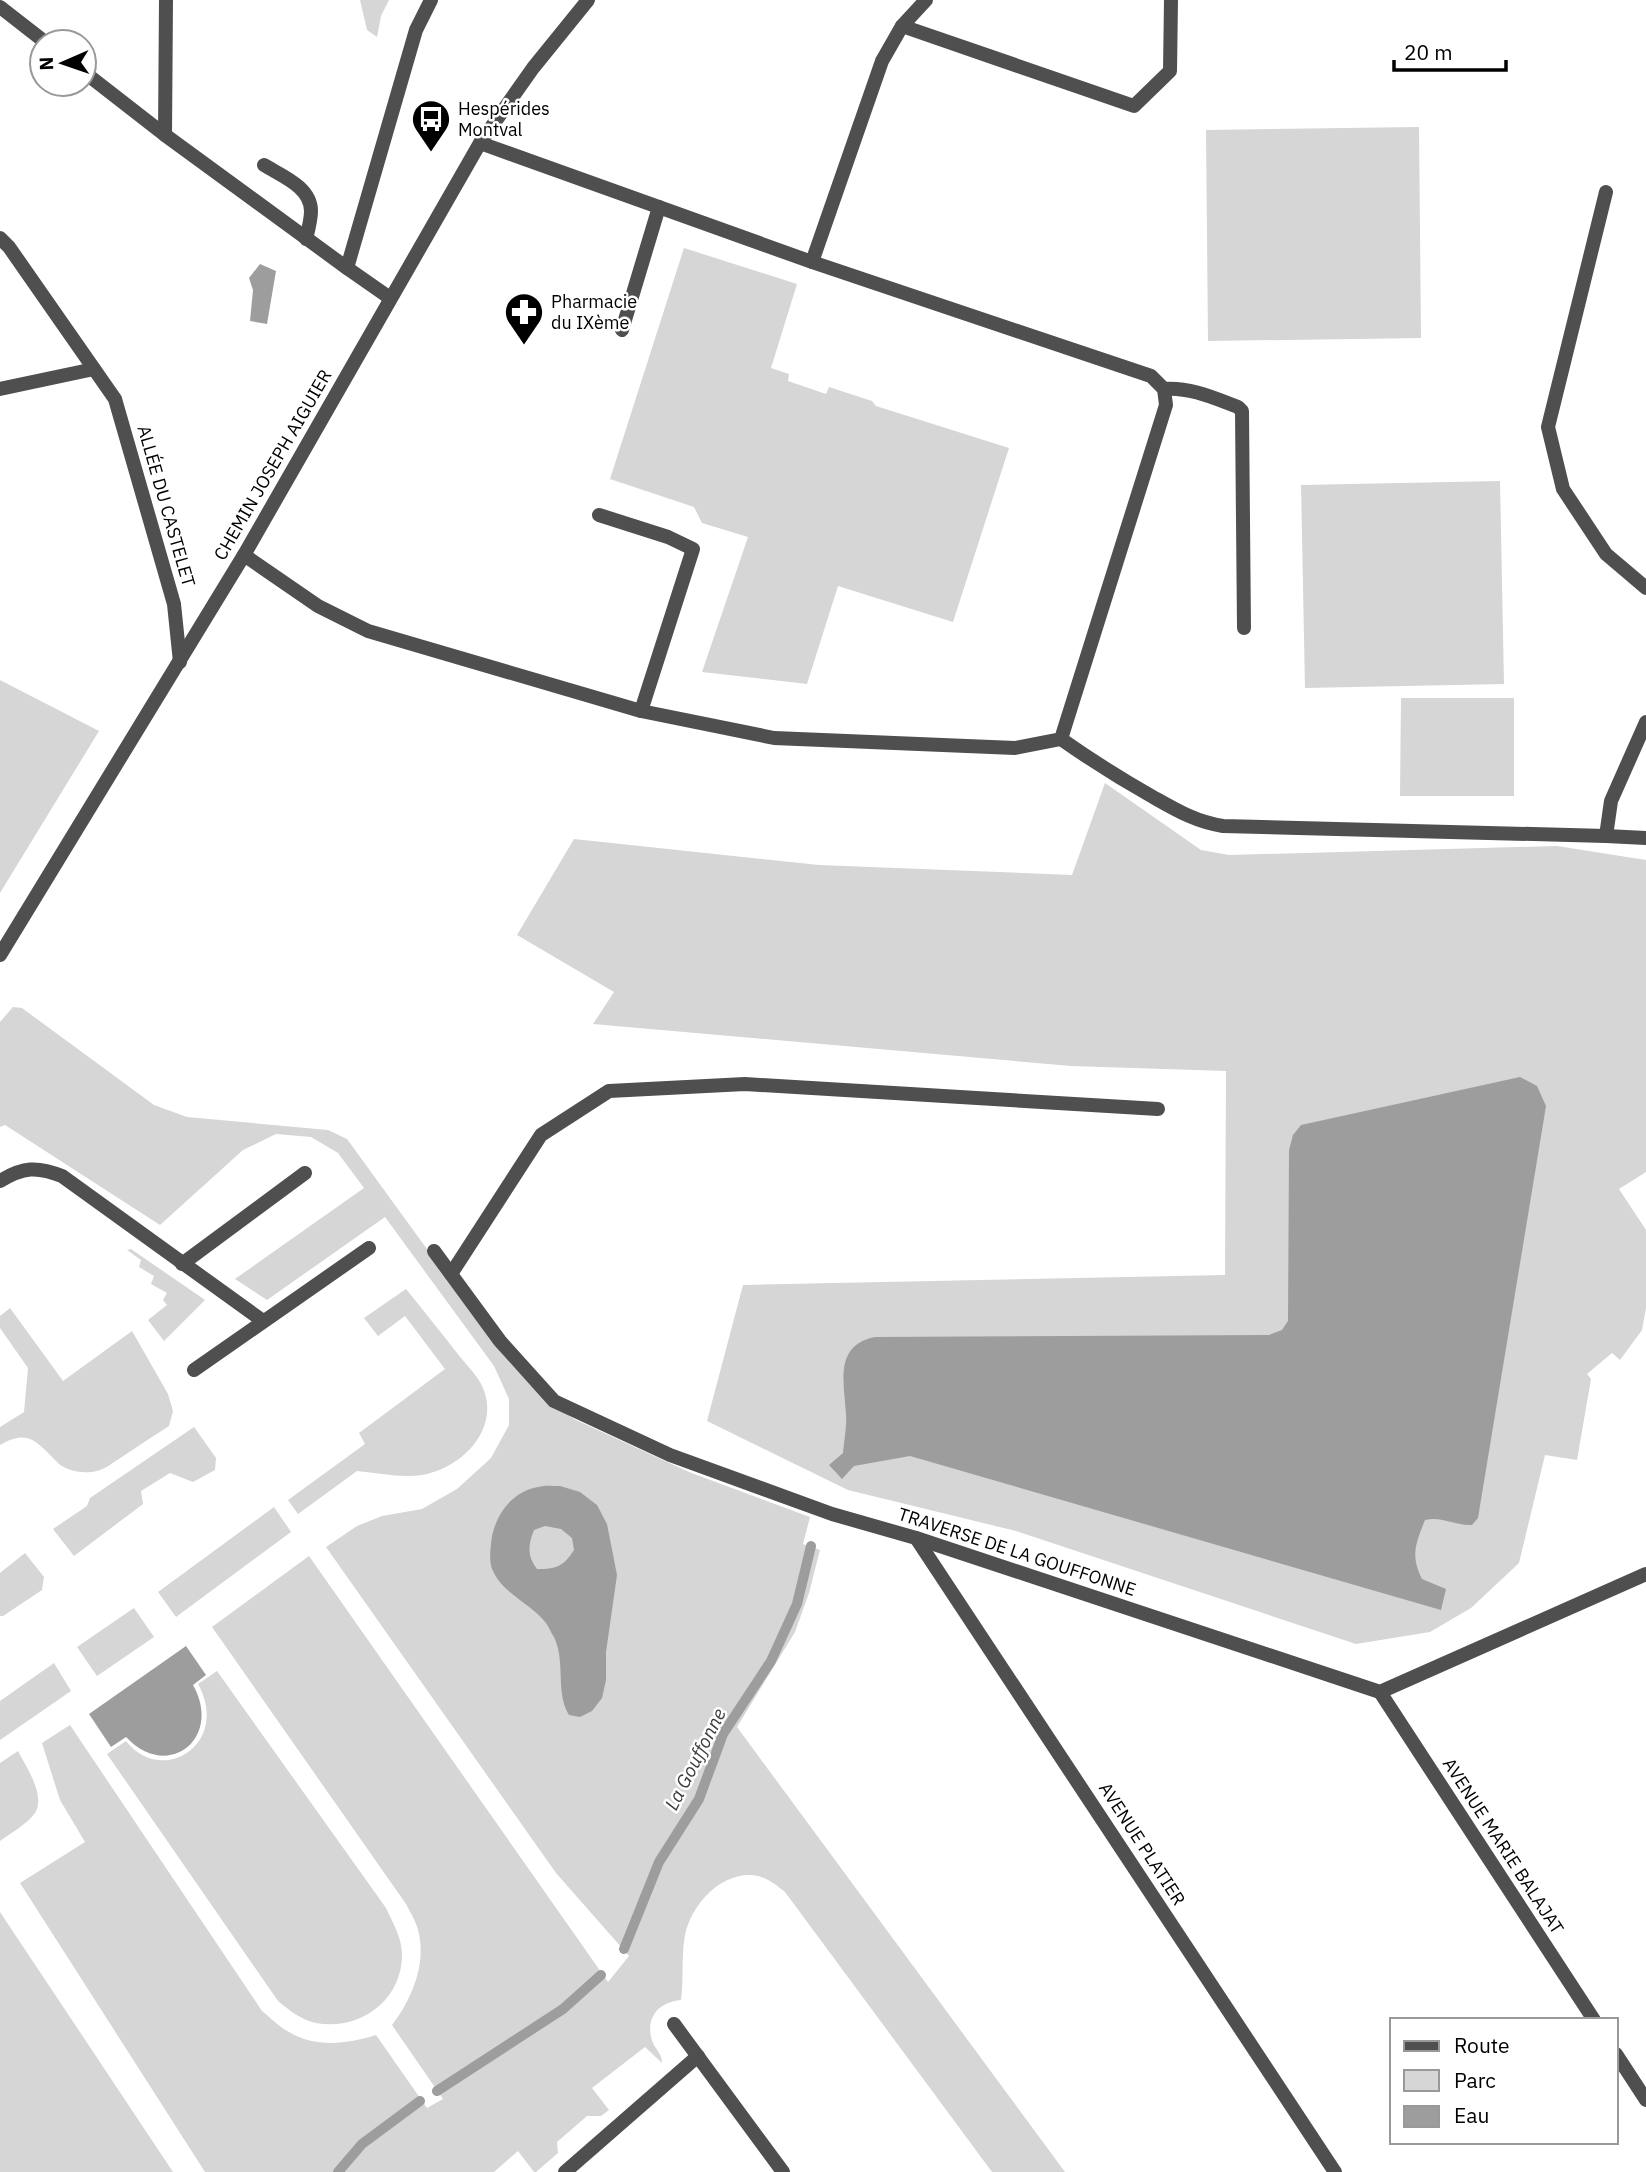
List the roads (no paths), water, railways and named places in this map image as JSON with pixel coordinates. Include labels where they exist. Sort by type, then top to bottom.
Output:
[{"type":"street","points":[[165,135],[166,0]]},
{"type":"street","points":[[348,268],[416,30],[431,0]]},
{"type":"street","name":"CHEMIN JOSEPH AIGUIER","points":[[0,955],[244,555],[480,143],[533,68],[588,0]]},
{"type":"street","points":[[812,262],[882,61],[902,26],[926,0]]},
{"type":"street","points":[[902,26],[1134,106],[1170,71],[1171,0]]},
{"type":"street","points":[[0,7],[28,29]]},
{"type":"street","points":[[98,83],[306,239],[390,298]]},
{"type":"street","points":[[480,143],[812,262],[1151,376],[1164,389],[1166,405],[1061,739]]},
{"type":"street","points":[[264,165],[295,184],[307,195],[312,210],[306,239]]},
{"type":"street","points":[[1606,192],[1548,427],[1563,489],[1606,554],[1646,588]]},
{"type":"street","points":[[622,330],[659,207]]},
{"type":"street","name":"ALLÉE DU CASTELET","points":[[0,238],[115,399],[174,604],[180,662]]},
{"type":"street","points":[[0,389],[93,369]]},
{"type":"street","points":[[1164,389],[1179,388],[1195,392],[1238,407],[1242,411],[1244,628]]},
{"type":"street","points":[[599,515],[668,537],[693,549],[640,711]]},
{"type":"street","points":[[244,555],[318,606],[368,631],[640,711],[774,738],[1015,748],[1061,739],[1109,773],[1188,817],[1223,826],[1646,838]]},
{"type":"street","points":[[1606,836],[1611,801],[1646,723]]},
{"type":"street","points":[[451,1274],[541,1135],[609,1091],[745,1084],[1158,1109]]},
{"type":"street","points":[[0,1181],[15,1172],[33,1169],[62,1176],[263,1321]]},
{"type":"street","points":[[182,1264],[305,1173]]},
{"type":"street","points":[[194,1370],[369,1248]]},
{"type":"street","name":"TRAVERSE DE LA GOUFFONNE","points":[[434,1251],[500,1341],[554,1401],[670,1455],[832,1514],[916,1538],[1380,1692]]},
{"type":"street","name":"AVENUE PLATIER","points":[[916,1538],[1335,2172]]},
{"type":"street","points":[[1380,1692],[1646,1574]]},
{"type":"street","name":"AVENUE MARIE BALAJAT","points":[[1380,1692],[1593,2018]]},
{"type":"street","points":[[674,2024],[783,2172]]},
{"type":"street","points":[[565,2172],[698,2056]]},
{"type":"street","points":[[1618,2057],[1646,2100]]},
{"type":"water","points":[[260,264],[276,271],[267,324],[250,321],[253,290],[249,278]]},
{"type":"water","points":[[1520,1077],[1537,1086],[1546,1106],[1478,1518],[1472,1525],[1437,1519],[1425,1520],[1416,1549],[1416,1563],[1422,1579],[1446,1589],[1441,1610],[910,1456],[854,1466],[842,1479],[829,1465],[843,1453],[846,1419],[843,1378],[847,1356],[862,1341],[875,1337],[1269,1335],[1282,1330],[1288,1321],[1289,1150],[1293,1135],[1301,1125]]},
{"type":"water","points":[[543,1486],[560,1486],[580,1492],[597,1505],[607,1524],[617,1575],[602,1698],[592,1711],[580,1717],[569,1715],[565,1706],[558,1647],[548,1626],[540,1616],[510,1593],[493,1571],[490,1561],[495,1525],[511,1500],[528,1490]],"holes":[[[545,1526],[561,1529],[572,1538],[574,1550],[558,1566],[537,1569],[531,1560],[530,1550],[534,1530]]]},
{"type":"water","points":[[186,1646],[206,1675],[193,1685],[200,1704],[201,1722],[196,1737],[186,1748],[174,1754],[158,1755],[142,1750],[126,1737],[111,1747],[89,1714]]},
{"type":"waterway","name":"La Gouffonne","points":[[624,1949],[659,1862],[699,1799],[723,1734],[771,1661],[797,1604],[811,1546]]},
{"type":"waterway","name":"La Gouffonne","points":[[437,2091],[563,2009],[601,1975]]},
{"type":"waterway","name":"La Gouffonne","points":[[338,2172],[362,2144],[420,2101]]},
{"type":"place","name":"Hespérides Montval","points":[[431,153]]},
{"type":"place","name":"Pharmacie du IXème","points":[[524,346]]}]
